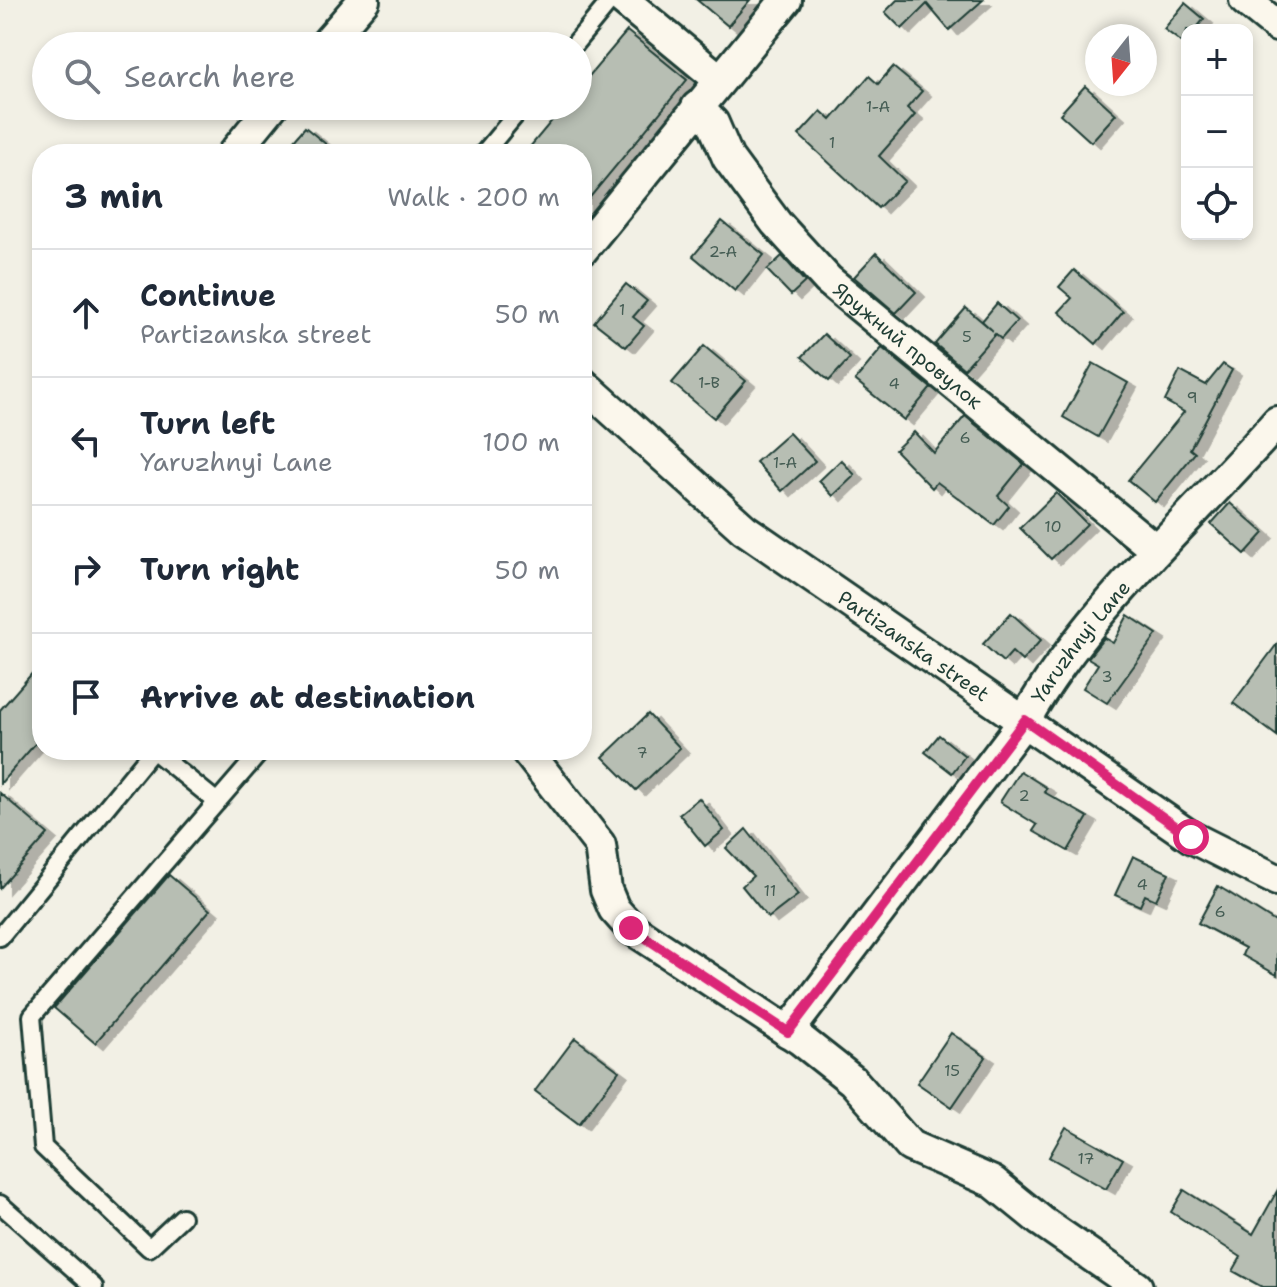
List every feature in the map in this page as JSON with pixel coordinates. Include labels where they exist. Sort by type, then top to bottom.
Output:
[{"type":"street","points":[[336,32],[364,0]]},
{"type":"street","points":[[623,0],[720,80]]},
{"type":"street","points":[[592,238],[786,0]]},
{"type":"street","points":[[1245,0],[1277,26]]},
{"type":"street","name":"Яружний провулок","points":[[697,107],[713,123],[728,158],[776,223],[828,280],[1156,550]]},
{"type":"street","points":[[241,144],[261,120]]},
{"type":"street","name":"Partizanska street","points":[[592,392],[744,529],[1191,837],[1274,873]]},
{"type":"street","name":"Yaruzhnyi Lane","points":[[788,1032],[1025,720],[1044,687],[1156,550],[1277,422]]},
{"type":"street","points":[[534,760],[600,845],[606,890],[614,909],[631,928],[788,1032],[853,1081],[910,1146],[993,1182],[1041,1221],[1137,1287]]},
{"type":"lane","points":[[585,32],[611,0]]},
{"type":"lane","points":[[491,144],[511,120]]},
{"type":"lane","points":[[0,937],[145,760]]},
{"type":"lane","points":[[165,760],[217,802]]},
{"type":"lane","points":[[182,1217],[149,1248],[43,1147],[32,1016],[253,760]]},
{"type":"lane","points":[[0,1204],[94,1287]]},
{"type":"building","points":[[697,0],[750,0],[728,26]]},
{"type":"building","points":[[897,0],[983,0],[949,30],[927,4],[902,29],[885,12]]},
{"type":"building","points":[[1185,3],[1204,19],[1200,24],[1181,24],[1181,42],[1164,29]]},
{"type":"building","points":[[627,31],[687,80],[592,195],[592,144],[532,144],[552,120],[592,120],[592,72]]},
{"type":"building","points":[[893,67],[922,91],[907,108],[915,115],[879,156],[905,181],[878,208],[799,135],[821,111],[831,120],[869,76],[878,84]]},
{"type":"building","points":[[1085,86],[1085,96],[1096,96],[1116,114],[1091,142],[1060,114]]},
{"type":"building","points":[[305,127],[326,144],[291,144]]},
{"type":"building","points":[[722,221],[764,255],[735,291],[693,256]]},
{"type":"building","points":[[876,253],[916,292],[896,313],[854,277]]},
{"type":"building","points":[[782,256],[805,282],[791,295],[767,270]]},
{"type":"building","points":[[1074,270],[1123,312],[1096,344],[1059,312],[1072,298],[1059,287]]},
{"type":"building","points":[[626,284],[647,301],[633,317],[644,326],[626,347],[594,322]]},
{"type":"building","points":[[997,303],[1017,321],[1001,339],[995,334],[964,369],[935,344],[966,308],[993,331],[982,321]]},
{"type":"building","points":[[824,334],[850,358],[829,381],[802,357]]},
{"type":"building","points":[[704,346],[746,381],[714,418],[672,383]]},
{"type":"building","points":[[882,348],[931,388],[904,420],[855,380]]},
{"type":"building","points":[[1093,363],[1128,383],[1098,437],[1063,417]]},
{"type":"building","points":[[1223,364],[1232,370],[1190,449],[1195,453],[1155,502],[1128,480],[1184,412],[1165,401],[1180,371],[1206,385]]},
{"type":"building","points":[[965,416],[1024,464],[998,496],[1009,506],[994,525],[937,482],[932,488],[895,450],[914,432],[934,453]]},
{"type":"building","points":[[789,433],[815,461],[782,491],[756,462]]},
{"type":"building","points":[[841,460],[855,475],[833,496],[819,481]]},
{"type":"building","points":[[1056,493],[1087,524],[1051,559],[1020,528]]},
{"type":"building","points":[[1230,503],[1264,533],[1245,554],[1211,524]]},
{"type":"building","points":[[1011,613],[1041,640],[1022,661],[1012,652],[1003,662],[983,644]]},
{"type":"building","points":[[1128,615],[1157,634],[1107,703],[1083,688],[1098,664],[1088,658],[1104,638],[1113,643]]},
{"type":"building","points":[[1277,644],[1277,736],[1233,703]]},
{"type":"building","points":[[32,673],[32,747],[0,784],[0,710]]},
{"type":"building","points":[[648,714],[680,748],[636,790],[603,757]]},
{"type":"building","points":[[939,735],[965,756],[952,773],[925,752]]},
{"type":"building","points":[[1020,771],[1047,788],[1044,792],[1088,817],[1068,851],[1033,831],[1037,825],[1000,802]]},
{"type":"building","points":[[0,793],[48,834],[0,888]]},
{"type":"building","points":[[699,798],[724,830],[705,846],[679,814]]},
{"type":"building","points":[[746,829],[798,895],[768,918],[742,886],[753,876],[726,848]]},
{"type":"building","points":[[1133,856],[1169,873],[1156,900],[1145,895],[1140,906],[1115,895]]},
{"type":"building","points":[[169,875],[210,910],[95,1043],[54,1008]]},
{"type":"building","points":[[1218,886],[1277,923],[1277,975],[1242,955],[1245,948],[1198,923]]},
{"type":"building","points":[[951,1033],[986,1057],[952,1107],[917,1083]]},
{"type":"building","points":[[575,1038],[619,1071],[579,1124],[535,1091]]},
{"type":"building","points":[[1066,1127],[1123,1159],[1106,1189],[1049,1157]]},
{"type":"building","points":[[1184,1190],[1253,1234],[1277,1191],[1277,1287],[1262,1287],[1233,1271],[1241,1257],[1171,1212]]},
{"type":"route","points":[[631,928],[788,1032],[1025,720],[1191,837]]}]
